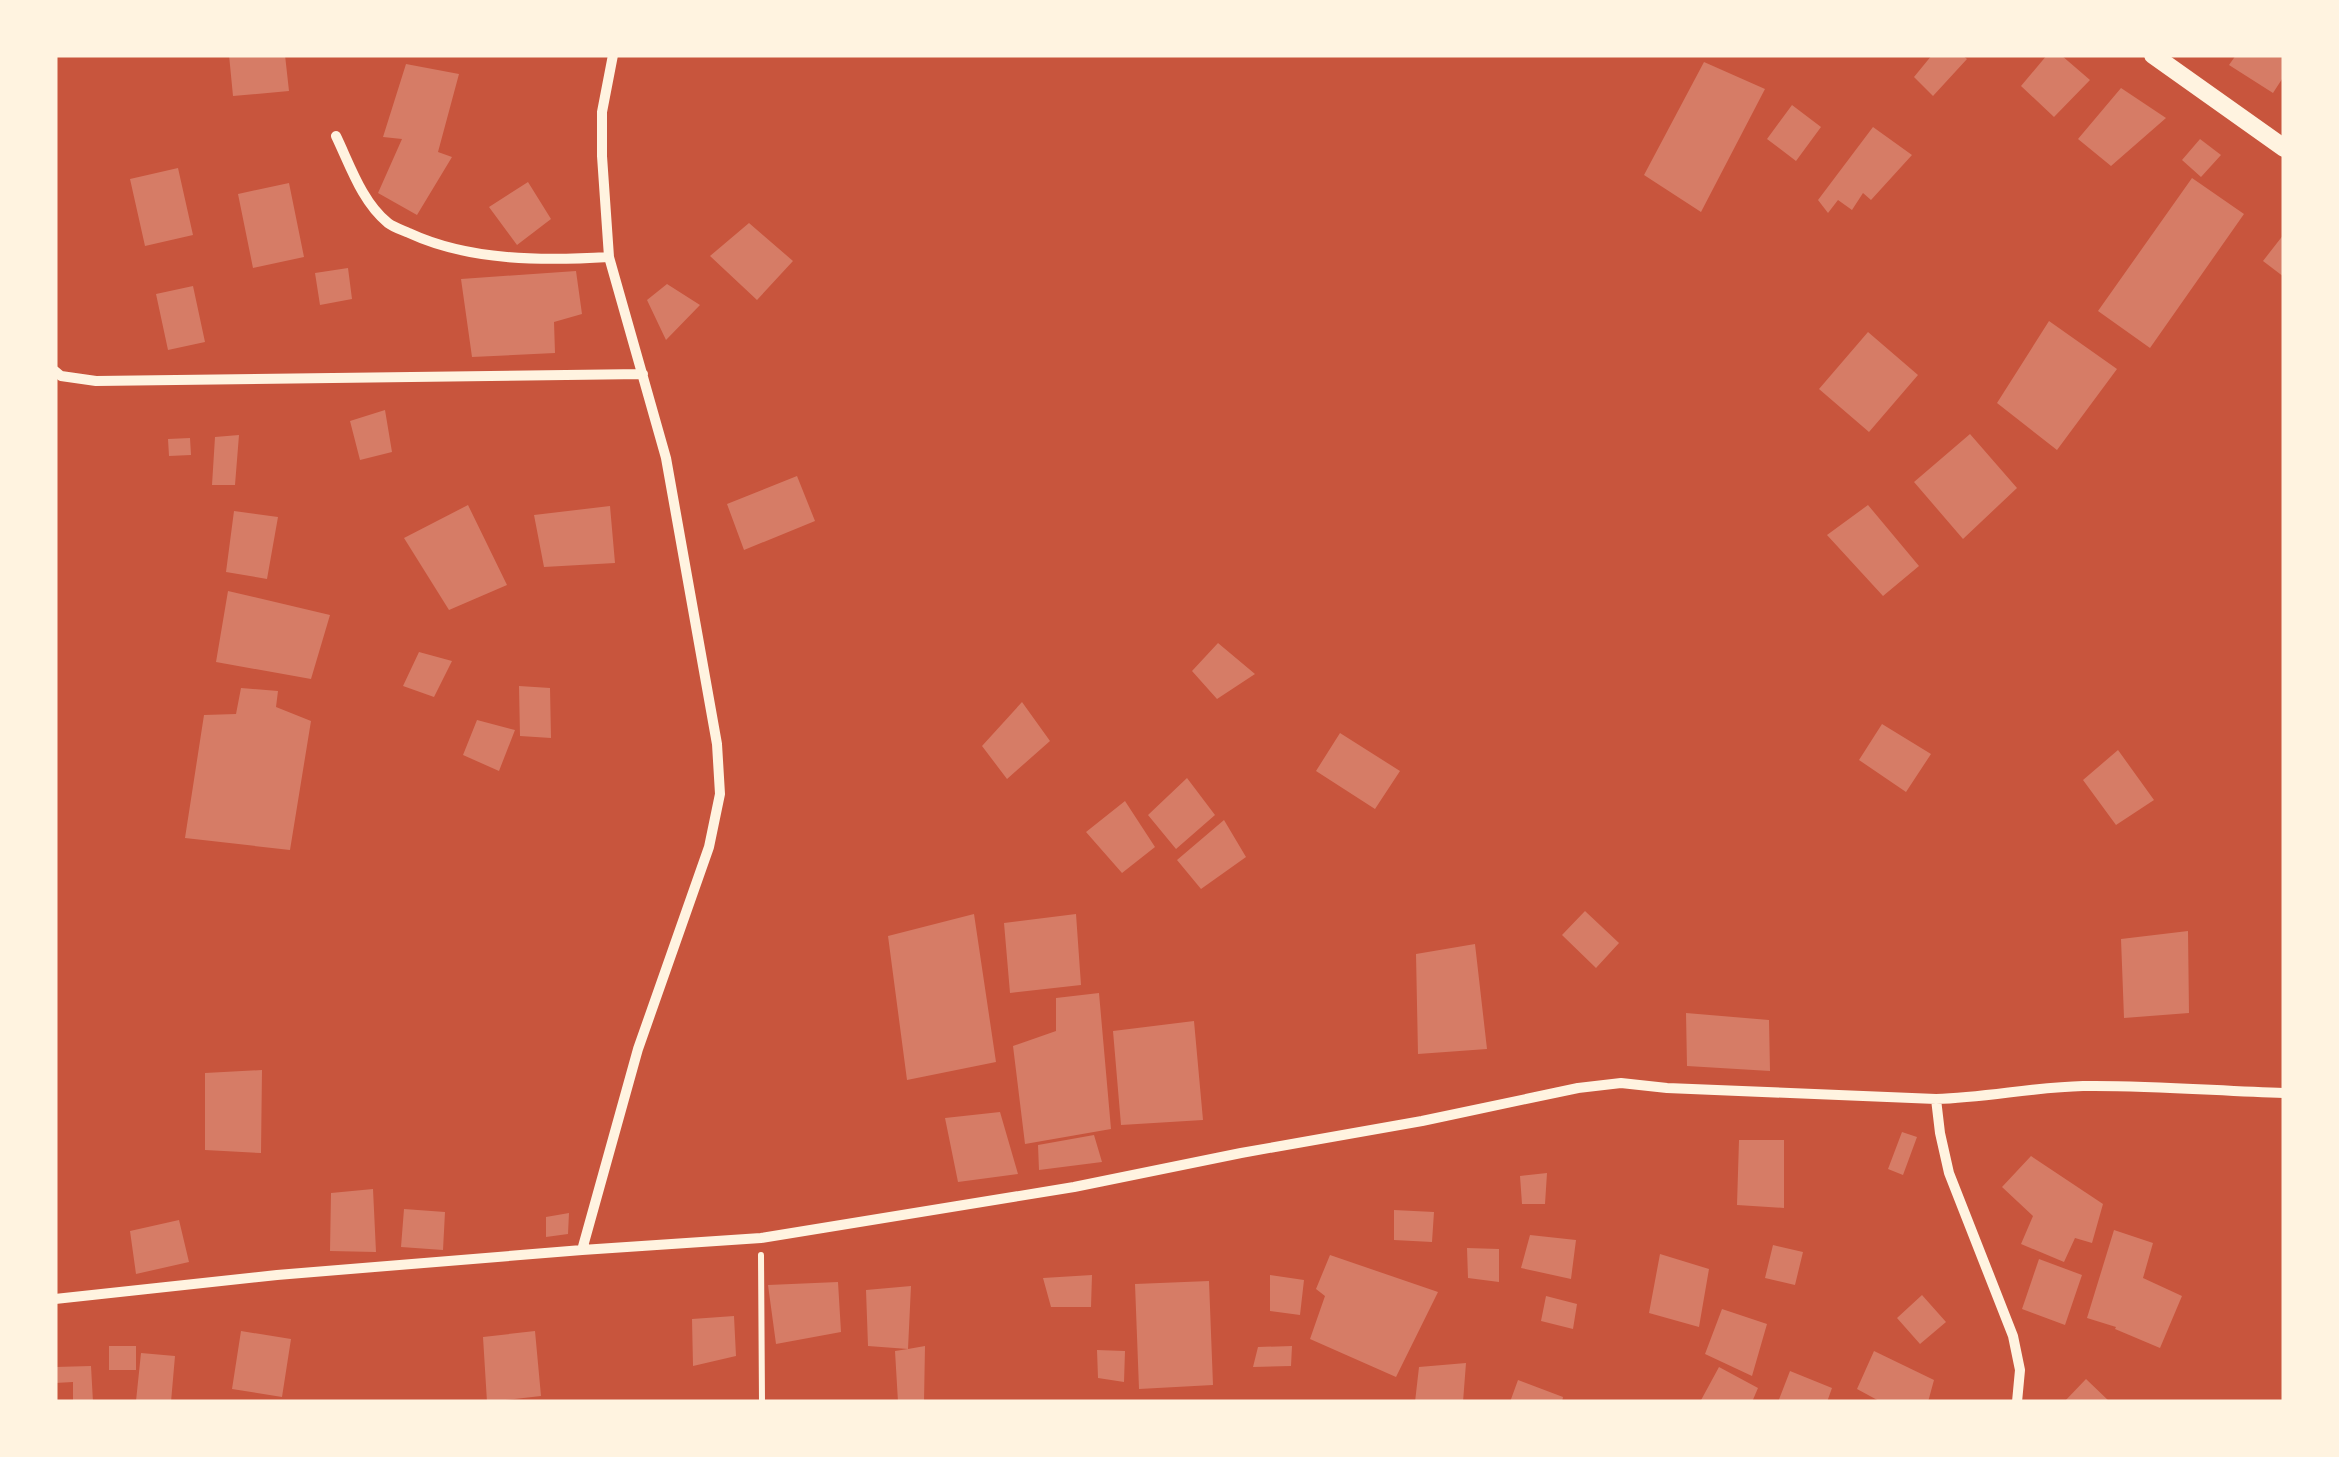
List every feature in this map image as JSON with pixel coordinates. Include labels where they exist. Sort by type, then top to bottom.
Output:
[{"type":"street","points":[[582,1250],[638,1050],[709,847],[720,794],[717,744],[666,458],[609,257],[602,112],[613,55]]},
{"type":"street","points":[[2153,55],[2284,148]]},
{"type":"street","points":[[336,136],[367,199],[389,224],[421,239],[510,257],[609,257]]},
{"type":"street","points":[[55,371],[61,376],[96,381],[643,374]]},
{"type":"street","points":[[55,1299],[277,1275],[761,1238],[1074,1187],[1578,1088],[1621,1083],[1936,1100],[2080,1086],[2284,1092]]},
{"type":"street","points":[[1936,1100],[1949,1173],[2013,1336],[2020,1370],[2017,1402]]},
{"type":"path","points":[[761,1238],[762,1402]]},
{"type":"building","points":[[229,55],[285,55],[289,91],[233,96]]},
{"type":"building","points":[[1932,55],[1962,55],[1967,59],[1933,96],[1914,77]]},
{"type":"building","points":[[2047,55],[2061,55],[2090,80],[2054,117],[2021,86]]},
{"type":"building","points":[[2236,55],[2284,55],[2284,76],[2273,93],[2229,65]]},
{"type":"building","points":[[1704,62],[1765,89],[1701,212],[1644,175]]},
{"type":"building","points":[[406,64],[459,74],[438,152],[452,157],[417,215],[378,193],[402,139],[383,137]]},
{"type":"building","points":[[2121,88],[2166,118],[2111,166],[2078,139]]},
{"type":"building","points":[[1792,105],[1821,127],[1796,161],[1767,139]]},
{"type":"building","points":[[1873,127],[1912,155],[1871,200],[1863,193],[1852,210],[1838,200],[1828,213],[1818,200]]},
{"type":"building","points":[[2200,139],[2221,155],[2201,177],[2182,160]]},
{"type":"building","points":[[178,168],[193,235],[145,246],[130,179]]},
{"type":"building","points":[[2192,178],[2244,214],[2150,348],[2098,311]]},
{"type":"building","points":[[528,182],[551,219],[517,245],[489,207]]},
{"type":"building","points":[[289,183],[304,257],[253,268],[238,194]]},
{"type":"building","points":[[749,223],[793,261],[757,300],[710,256]]},
{"type":"building","points":[[2284,234],[2284,277],[2263,261]]},
{"type":"building","points":[[348,268],[352,299],[320,305],[315,273]]},
{"type":"building","points":[[576,271],[582,314],[554,322],[555,353],[472,357],[461,279]]},
{"type":"building","points":[[667,284],[700,305],[666,340],[647,300]]},
{"type":"building","points":[[193,286],[205,342],[168,350],[156,294]]},
{"type":"building","points":[[2049,321],[2117,369],[2057,450],[1997,403]]},
{"type":"building","points":[[1868,332],[1918,375],[1869,432],[1819,389]]},
{"type":"building","points":[[385,410],[392,452],[360,460],[350,421]]},
{"type":"building","points":[[1970,434],[2017,488],[1963,539],[1914,482]]},
{"type":"building","points":[[239,435],[235,485],[212,485],[215,437]]},
{"type":"building","points":[[190,438],[191,455],[169,456],[168,439]]},
{"type":"building","points":[[797,476],[815,521],[744,550],[727,504]]},
{"type":"building","points":[[468,505],[507,585],[449,610],[404,538]]},
{"type":"building","points":[[1868,505],[1919,566],[1883,596],[1827,535]]},
{"type":"building","points":[[610,506],[615,563],[544,567],[534,515]]},
{"type":"building","points":[[234,511],[278,517],[267,579],[226,572]]},
{"type":"building","points":[[228,591],[330,615],[311,679],[216,662]]},
{"type":"building","points":[[1218,643],[1255,674],[1217,699],[1192,671]]},
{"type":"building","points":[[419,652],[452,661],[434,697],[403,686]]},
{"type":"building","points":[[519,686],[550,688],[551,738],[520,736]]},
{"type":"building","points":[[241,688],[278,691],[276,707],[311,721],[290,850],[185,838],[204,715],[236,714]]},
{"type":"building","points":[[1022,702],[1050,741],[1007,779],[982,746]]},
{"type":"building","points":[[477,720],[515,730],[499,771],[463,755]]},
{"type":"building","points":[[1882,724],[1931,754],[1906,792],[1859,760]]},
{"type":"building","points":[[1340,733],[1400,771],[1375,809],[1316,771]]},
{"type":"building","points":[[2118,750],[2154,800],[2116,825],[2083,780]]},
{"type":"building","points":[[1187,778],[1215,815],[1176,849],[1148,815]]},
{"type":"building","points":[[1125,801],[1155,847],[1122,873],[1086,832]]},
{"type":"building","points":[[1224,820],[1246,857],[1201,889],[1177,860]]},
{"type":"building","points":[[1585,911],[1619,943],[1596,968],[1562,935]]},
{"type":"building","points":[[974,914],[996,1062],[907,1080],[888,936]]},
{"type":"building","points":[[1076,914],[1081,985],[1010,993],[1004,923]]},
{"type":"building","points":[[2188,931],[2189,1013],[2124,1018],[2121,939]]},
{"type":"building","points":[[1475,944],[1487,1049],[1418,1054],[1416,954]]},
{"type":"building","points":[[1099,993],[1111,1129],[1025,1144],[1013,1046],[1056,1031],[1056,998]]},
{"type":"building","points":[[1686,1013],[1769,1020],[1770,1071],[1687,1066]]},
{"type":"building","points":[[1194,1021],[1203,1120],[1121,1125],[1113,1031]]},
{"type":"building","points":[[262,1070],[261,1153],[205,1150],[205,1073]]},
{"type":"building","points":[[1000,1112],[1018,1174],[958,1182],[945,1118]]},
{"type":"building","points":[[1902,1132],[1917,1137],[1903,1175],[1888,1169]]},
{"type":"building","points":[[1094,1135],[1102,1162],[1039,1170],[1038,1145]]},
{"type":"building","points":[[1739,1140],[1784,1140],[1784,1208],[1737,1205]]},
{"type":"building","points":[[2031,1156],[2103,1204],[2092,1243],[2075,1238],[2064,1262],[2021,1244],[2033,1216],[2002,1187]]},
{"type":"building","points":[[1547,1173],[1545,1204],[1522,1204],[1520,1176]]},
{"type":"building","points":[[373,1189],[376,1252],[330,1251],[331,1193]]},
{"type":"building","points":[[404,1209],[445,1212],[443,1250],[401,1247]]},
{"type":"building","points":[[1394,1210],[1434,1212],[1432,1242],[1394,1240]]},
{"type":"building","points":[[569,1213],[568,1234],[546,1237],[546,1217]]},
{"type":"building","points":[[179,1220],[189,1262],[136,1274],[130,1231]]},
{"type":"building","points":[[2114,1230],[2153,1243],[2143,1278],[2182,1296],[2160,1348],[2087,1318]]},
{"type":"building","points":[[1530,1235],[1576,1240],[1571,1279],[1521,1268]]},
{"type":"building","points":[[1773,1245],[1803,1252],[1795,1285],[1765,1278]]},
{"type":"building","points":[[1467,1248],[1499,1249],[1499,1282],[1468,1278]]},
{"type":"building","points":[[1660,1254],[1709,1269],[1699,1327],[1649,1313]]},
{"type":"building","points":[[1330,1255],[1438,1292],[1396,1377],[1310,1339],[1325,1296],[1316,1289]]},
{"type":"building","points":[[2039,1259],[2082,1275],[2065,1325],[2022,1309]]},
{"type":"building","points":[[1092,1275],[1091,1307],[1051,1307],[1043,1278]]},
{"type":"building","points":[[1270,1275],[1304,1280],[1300,1315],[1270,1311]]},
{"type":"building","points":[[1209,1281],[1213,1385],[1139,1389],[1135,1284]]},
{"type":"building","points":[[838,1282],[841,1332],[776,1344],[768,1285]]},
{"type":"building","points":[[911,1286],[908,1349],[868,1346],[866,1290]]},
{"type":"building","points":[[1922,1295],[1946,1322],[1920,1344],[1897,1318]]},
{"type":"building","points":[[1546,1296],[1577,1304],[1573,1329],[1541,1321]]},
{"type":"building","points":[[1722,1309],[1767,1324],[1752,1376],[1705,1354]]},
{"type":"building","points":[[734,1316],[736,1356],[693,1366],[692,1319]]},
{"type":"building","points":[[241,1331],[291,1339],[282,1397],[232,1389]]},
{"type":"building","points":[[535,1331],[541,1396],[487,1402],[483,1337]]},
{"type":"building","points":[[109,1346],[136,1346],[136,1370],[109,1370]]},
{"type":"building","points":[[925,1346],[924,1402],[898,1402],[895,1351]]},
{"type":"building","points":[[1292,1346],[1291,1366],[1253,1367],[1258,1347]]},
{"type":"building","points":[[1097,1350],[1125,1351],[1124,1382],[1098,1378]]},
{"type":"building","points":[[1874,1351],[1934,1380],[1928,1402],[1881,1402],[1857,1389]]},
{"type":"building","points":[[141,1353],[175,1356],[171,1402],[136,1401]]},
{"type":"building","points":[[1466,1363],[1463,1402],[1415,1402],[1419,1367]]},
{"type":"building","points":[[91,1366],[93,1402],[73,1402],[73,1382],[55,1383],[55,1367]]},
{"type":"building","points":[[1719,1367],[1758,1388],[1752,1402],[1700,1402]]},
{"type":"building","points":[[1790,1371],[1832,1388],[1827,1402],[1778,1402]]},
{"type":"building","points":[[2086,1379],[2110,1402],[2064,1402]]},
{"type":"building","points":[[1518,1380],[1563,1397],[1562,1402],[1510,1402]]}]
